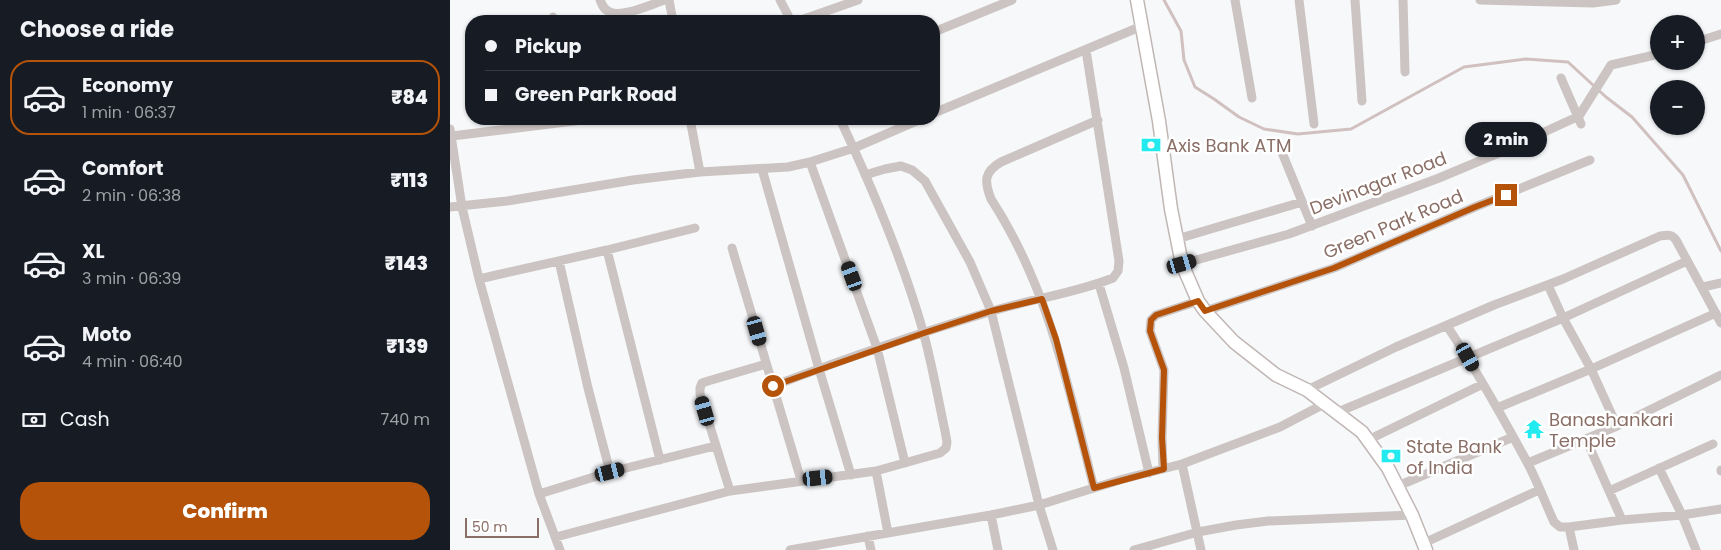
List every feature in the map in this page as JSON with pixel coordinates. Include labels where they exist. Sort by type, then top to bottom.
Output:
[{"type":"street","points":[[600,0],[603,8],[615,14],[665,0]]},
{"type":"street","points":[[669,0],[672,15]]},
{"type":"street","points":[[780,0],[788,15]]},
{"type":"street","points":[[815,15],[858,0]]},
{"type":"street","points":[[940,30],[1012,0]]},
{"type":"street","points":[[1137,0],[1152,77],[1171,209],[1182,264],[1201,306],[1234,342],[1276,375],[1307,390],[1362,432],[1388,468],[1398,486],[1425,547],[1539,490]]},
{"type":"street","points":[[1235,0],[1252,98]]},
{"type":"street","points":[[1298,0],[1314,124]]},
{"type":"street","points":[[1355,0],[1362,101]]},
{"type":"street","points":[[1403,0],[1405,72]]},
{"type":"street","points":[[1480,0],[1575,1],[1593,3],[1616,0]]},
{"type":"street","points":[[940,111],[1142,26]]},
{"type":"street","points":[[1705,39],[1721,34]]},
{"type":"street","points":[[773,386],[877,348],[991,311],[1099,284],[1113,278],[1118,271],[1119,261],[1086,50]]},
{"type":"street","points":[[1580,120],[1611,65],[1650,56]]},
{"type":"street","points":[[1561,78],[1580,120]]},
{"type":"street","points":[[1094,488],[1056,339],[1042,299],[1023,256],[991,199],[987,178],[991,168],[1001,162],[1098,120]]},
{"type":"street","name":"Devinagar Road","points":[[1182,264],[1312,226],[1439,178],[1580,120]]},
{"type":"street","points":[[505,125],[451,132],[462,207],[479,278],[540,494],[560,550]]},
{"type":"street","points":[[691,125],[700,172]]},
{"type":"street","points":[[556,537],[730,490],[876,471],[940,453],[946,448],[947,442],[924,333],[904,270],[843,125]]},
{"type":"street","points":[[450,207],[507,201],[633,180],[700,172],[788,167],[854,148],[907,125]]},
{"type":"street","points":[[1281,150],[1312,226]]},
{"type":"street","name":"Green Park Road","points":[[1164,469],[1162,438],[1164,370],[1150,331],[1151,320],[1156,315],[1201,306],[1334,268],[1590,160]]},
{"type":"street","points":[[810,162],[877,348],[905,463]]},
{"type":"street","points":[[865,176],[901,166],[912,170],[925,181],[970,262],[991,311],[1052,550]]},
{"type":"street","points":[[762,169],[818,369],[851,475]]},
{"type":"street","points":[[1177,239],[1302,202]]},
{"type":"street","points":[[479,278],[607,250],[695,228]]},
{"type":"street","points":[[1307,390],[1396,347],[1494,305],[1548,285],[1660,236],[1674,236],[1721,323]]},
{"type":"street","points":[[732,248],[801,480]]},
{"type":"street","points":[[607,250],[660,460]]},
{"type":"street","points":[[559,261],[588,388],[610,472]]},
{"type":"street","points":[[1338,412],[1563,318],[1688,261]]},
{"type":"street","points":[[1703,287],[1721,283]]},
{"type":"street","points":[[1099,284],[1124,368],[1149,473]]},
{"type":"street","points":[[1548,285],[1563,318],[1591,369],[1617,426]]},
{"type":"street","points":[[1497,408],[1591,369],[1716,313]]},
{"type":"street","points":[[1447,326],[1468,357],[1528,463],[1554,522],[1560,527],[1682,515],[1721,509]]},
{"type":"street","points":[[730,490],[715,446],[700,394],[700,388],[702,383],[766,364]]},
{"type":"street","points":[[1528,463],[1617,426],[1721,375]]},
{"type":"street","points":[[1368,440],[1483,384]]},
{"type":"street","points":[[790,550],[888,534],[1039,505],[1182,464],[1280,427],[1324,404]]},
{"type":"street","points":[[1398,486],[1513,437]]},
{"type":"street","points":[[1586,439],[1622,520]]},
{"type":"street","points":[[1609,491],[1713,444]]},
{"type":"street","points":[[540,494],[610,472],[715,446]]},
{"type":"street","points":[[1182,464],[1201,550]]},
{"type":"street","points":[[1659,468],[1682,515],[1696,550]]},
{"type":"street","points":[[876,471],[888,534]]},
{"type":"street","points":[[991,515],[998,550]]},
{"type":"street","points":[[1134,550],[1198,532],[1236,525],[1268,521],[1412,515]]},
{"type":"street","points":[[1569,527],[1574,550]]},
{"type":"street","points":[[868,536],[871,550]]},
{"type":"waterway","points":[[1164,0],[1181,31],[1184,60],[1195,87],[1239,117],[1264,129],[1298,134],[1351,129],[1464,67],[1526,59],[1568,62],[1606,97],[1632,117],[1683,175],[1721,251]]},
{"type":"place","name":"Axis Bank ATM","points":[[1151,145]]},
{"type":"place","name":"Banashankari Temple","points":[[1534,429]]},
{"type":"place","name":"State Bank of India","points":[[1391,456]]},
{"type":"route","points":[[773,386],[877,348],[991,311],[1042,299],[1056,339],[1094,488],[1164,469],[1162,438],[1164,370],[1150,331],[1151,320],[1156,315],[1198,301],[1205,311],[1334,268],[1506,195]]}]
